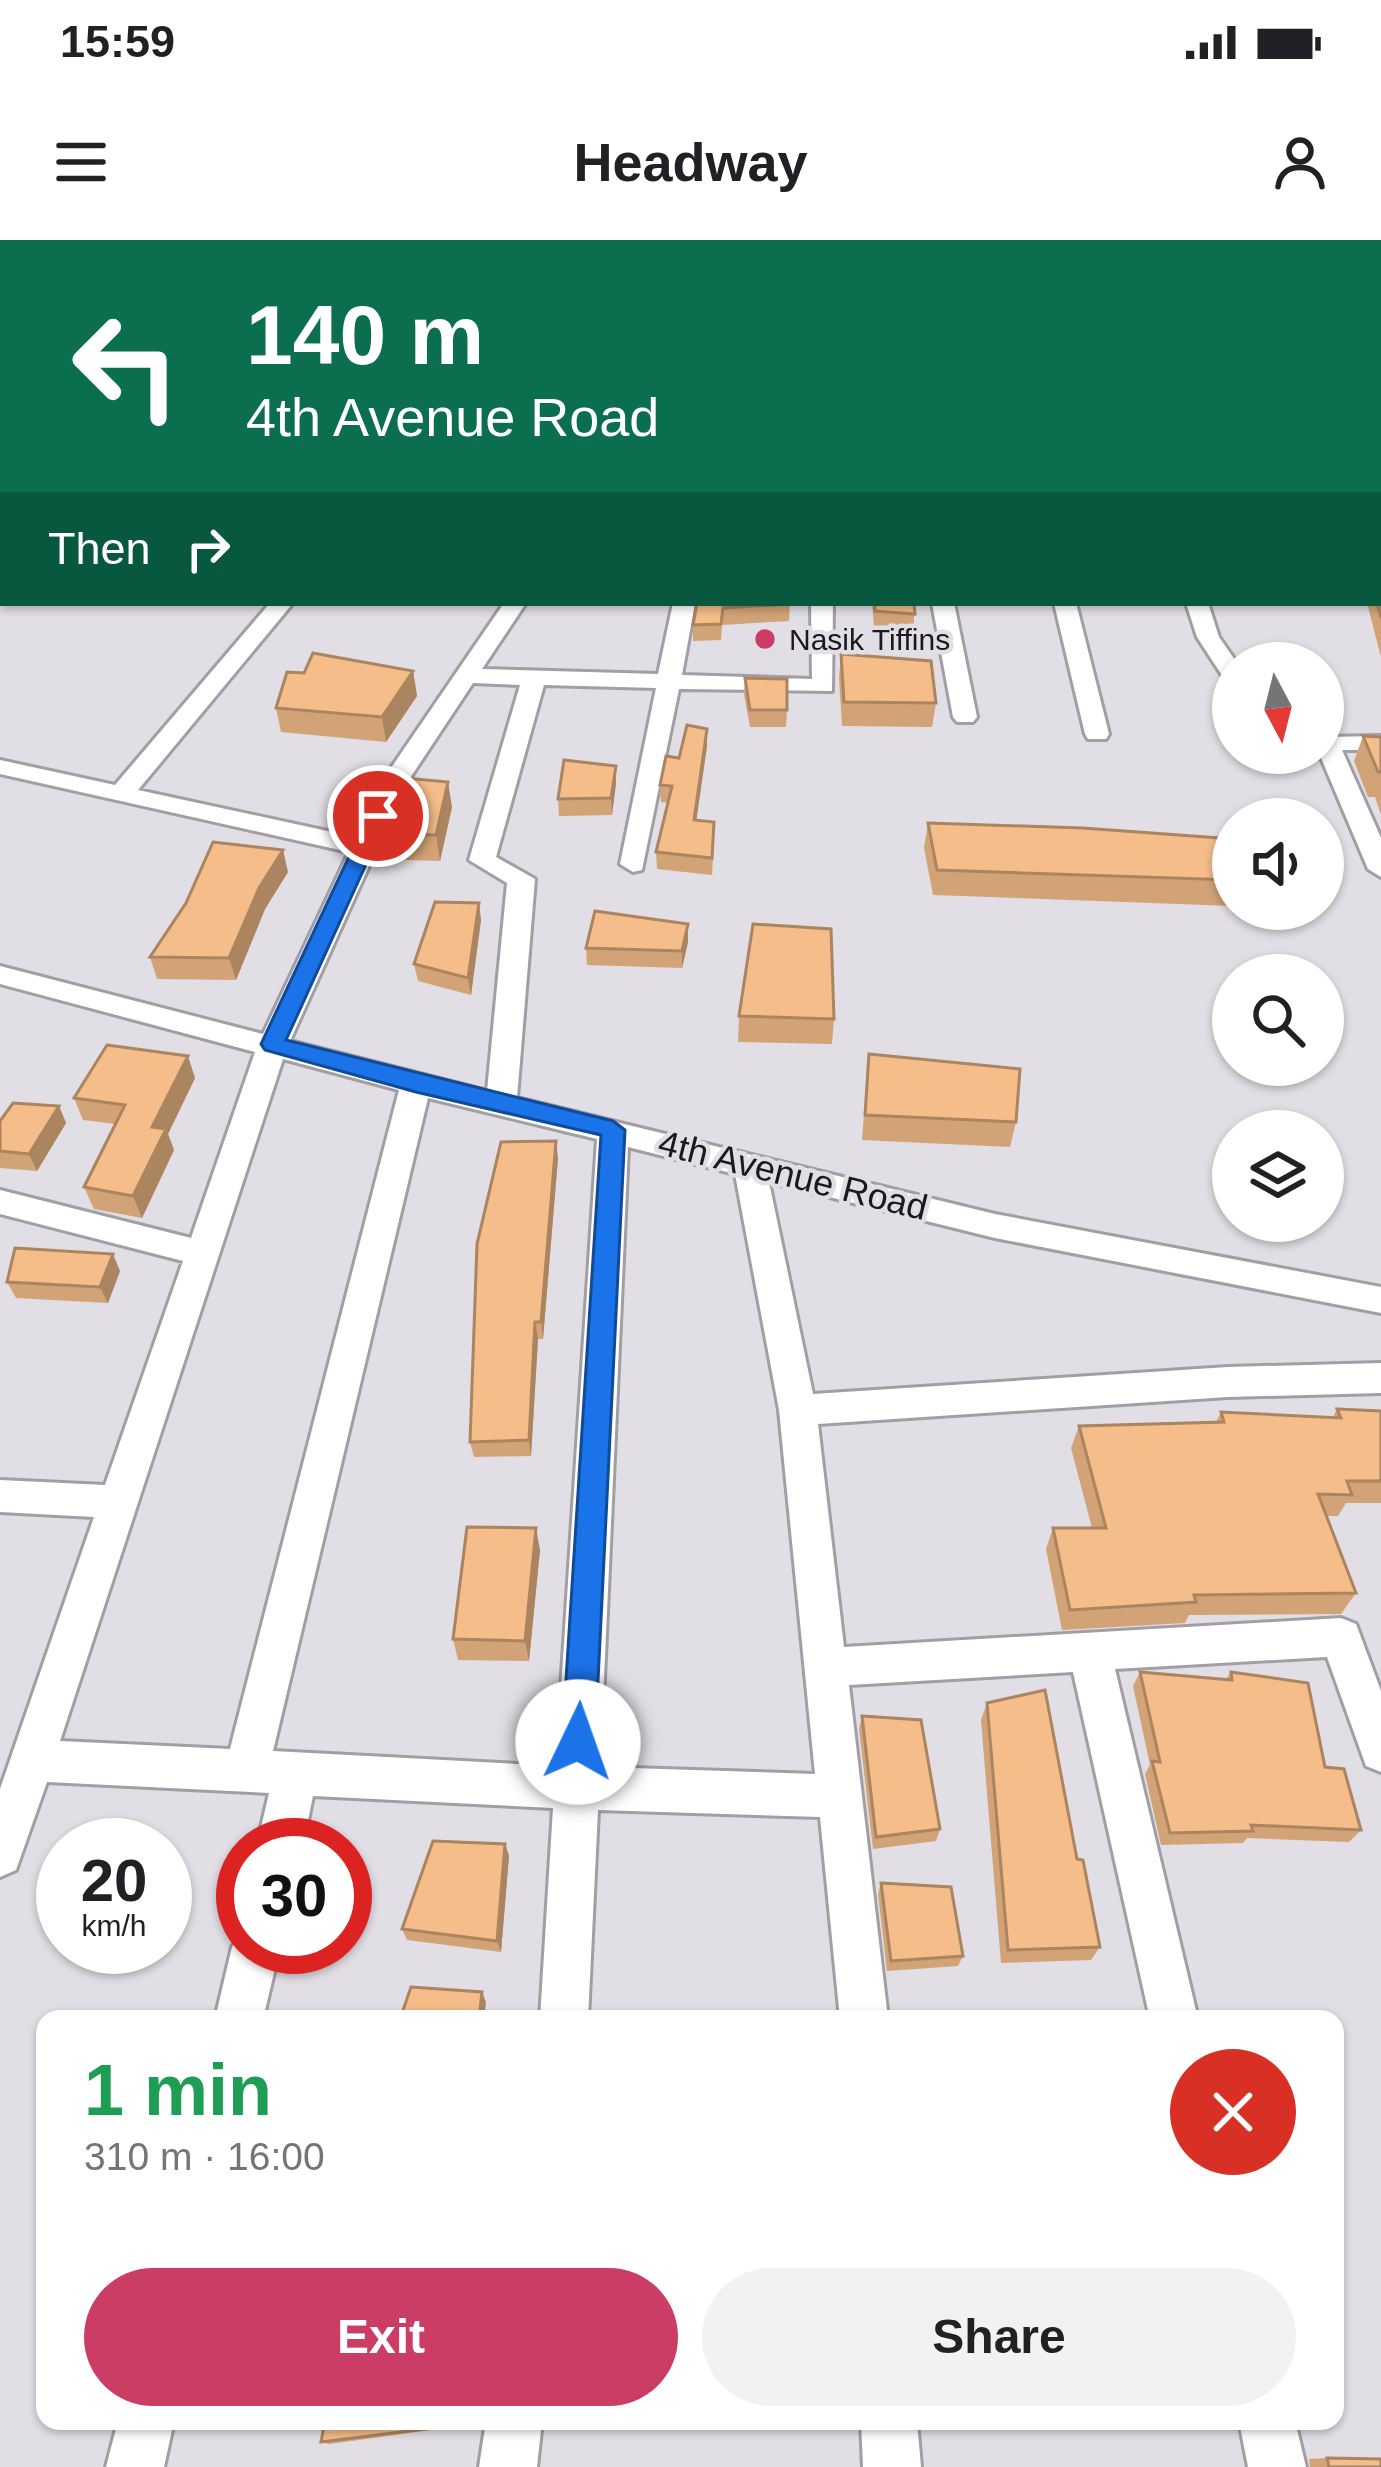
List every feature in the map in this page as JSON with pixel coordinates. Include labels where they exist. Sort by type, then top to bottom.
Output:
[{"type":"street","points":[[121,794],[279,606]]},
{"type":"street","points":[[0,1854],[273,1044],[393,784],[513,606]]},
{"type":"street","points":[[633,864],[683,606]]},
{"type":"street","points":[[465,676],[824,686],[822,606]]},
{"type":"street","points":[[944,606],[965,717]]},
{"type":"street","points":[[1066,606],[1096,734]]},
{"type":"street","points":[[1197,606],[1212,643]]},
{"type":"street","points":[[501,1104],[521,879],[482,860],[534,678]]},
{"type":"street","points":[[1344,742],[1381,743]]},
{"type":"street","points":[[0,767],[364,848]]},
{"type":"street","points":[[1339,774],[1381,869]]},
{"type":"street","name":"4th Avenue Road","points":[[0,975],[416,1084],[995,1226],[1381,1300]]},
{"type":"street","points":[[246,1772],[416,1084]]},
{"type":"street","points":[[564,2010],[613,1130]]},
{"type":"street","points":[[749,1164],[798,1410],[863,2010]]},
{"type":"street","points":[[0,1202],[202,1253]]},
{"type":"street","points":[[798,1410],[1228,1382],[1381,1378]]},
{"type":"street","points":[[0,1496],[119,1502]]},
{"type":"street","points":[[828,1667],[1342,1637],[1381,1751]]},
{"type":"street","points":[[1090,1652],[1172,2010]]},
{"type":"street","points":[[32,1760],[576,1788],[842,1796]]},
{"type":"street","points":[[286,1818],[296,1774]]},
{"type":"street","points":[[241,2010],[250,1974]]},
{"type":"street","points":[[135,2467],[144,2430]]},
{"type":"street","points":[[508,2467],[513,2430]]},
{"type":"street","points":[[890,2430],[892,2467]]},
{"type":"street","points":[[1269,2430],[1277,2467]]},
{"type":"building","points":[[696,606],[756,606],[723,608],[721,624],[693,625]]},
{"type":"building","points":[[875,606],[914,606],[915,614],[875,611]]},
{"type":"building","points":[[313,653],[413,671],[382,717],[276,708],[287,672],[304,673]]},
{"type":"building","points":[[841,654],[931,661],[936,703],[844,702]]},
{"type":"building","points":[[745,678],[787,679],[787,710],[750,710]]},
{"type":"building","points":[[687,725],[707,729],[694,820],[714,822],[712,858],[656,852],[672,786],[660,785],[666,756],[679,758]]},
{"type":"building","points":[[1363,736],[1381,737],[1381,772],[1378,772]]},
{"type":"building","points":[[564,760],[616,766],[611,798],[558,799]]},
{"type":"building","points":[[405,778],[448,782],[436,835],[372,834]]},
{"type":"building","points":[[928,823],[1212,837],[1212,879],[937,870]]},
{"type":"building","points":[[213,842],[283,850],[259,888],[229,958],[150,957],[186,903]]},
{"type":"building","points":[[435,902],[479,903],[468,978],[414,964]]},
{"type":"building","points":[[595,911],[688,924],[682,951],[586,948]]},
{"type":"building","points":[[753,924],[831,929],[834,1019],[739,1016]]},
{"type":"building","points":[[107,1045],[188,1056],[152,1127],[166,1129],[133,1196],[84,1187],[125,1105],[74,1098]]},
{"type":"building","points":[[869,1054],[1020,1069],[1016,1122],[865,1115]]},
{"type":"building","points":[[13,1103],[59,1106],[29,1154],[0,1151],[0,1121]]},
{"type":"building","points":[[556,1141],[541,1322],[535,1322],[529,1440],[470,1442],[477,1244],[501,1142]]},
{"type":"building","points":[[15,1248],[113,1254],[100,1287],[7,1282]]},
{"type":"building","points":[[1337,1409],[1381,1411],[1381,1481],[1347,1481],[1352,1495],[1318,1494],[1356,1593],[1194,1595],[1196,1602],[1070,1610],[1053,1528],[1106,1528],[1079,1426],[1224,1422],[1221,1412],[1341,1418]]},
{"type":"building","points":[[467,1527],[536,1528],[525,1641],[453,1639]]},
{"type":"building","points":[[1140,1672],[1232,1680],[1231,1672],[1308,1683],[1325,1767],[1344,1769],[1361,1830],[1251,1825],[1253,1831],[1170,1833],[1152,1761],[1160,1762]]},
{"type":"building","points":[[1045,1690],[1077,1859],[1083,1860],[1100,1947],[1008,1950],[987,1703]]},
{"type":"building","points":[[862,1716],[921,1720],[940,1829],[876,1837]]},
{"type":"building","points":[[433,1841],[505,1844],[497,1941],[402,1929]]},
{"type":"building","points":[[881,1883],[951,1887],[963,1956],[891,1961]]},
{"type":"building","points":[[411,1987],[482,1992],[480,2010],[403,2010]]},
{"type":"building","points":[[323,2430],[417,2430],[321,2442]]},
{"type":"building","points":[[1327,2458],[1381,2459],[1381,2467],[1329,2467]]},
{"type":"place","name":"Nasik Tiffins","points":[[765,639]]},
{"type":"route","points":[[378,816],[273,1044],[416,1084],[613,1130],[578,1742]]}]
